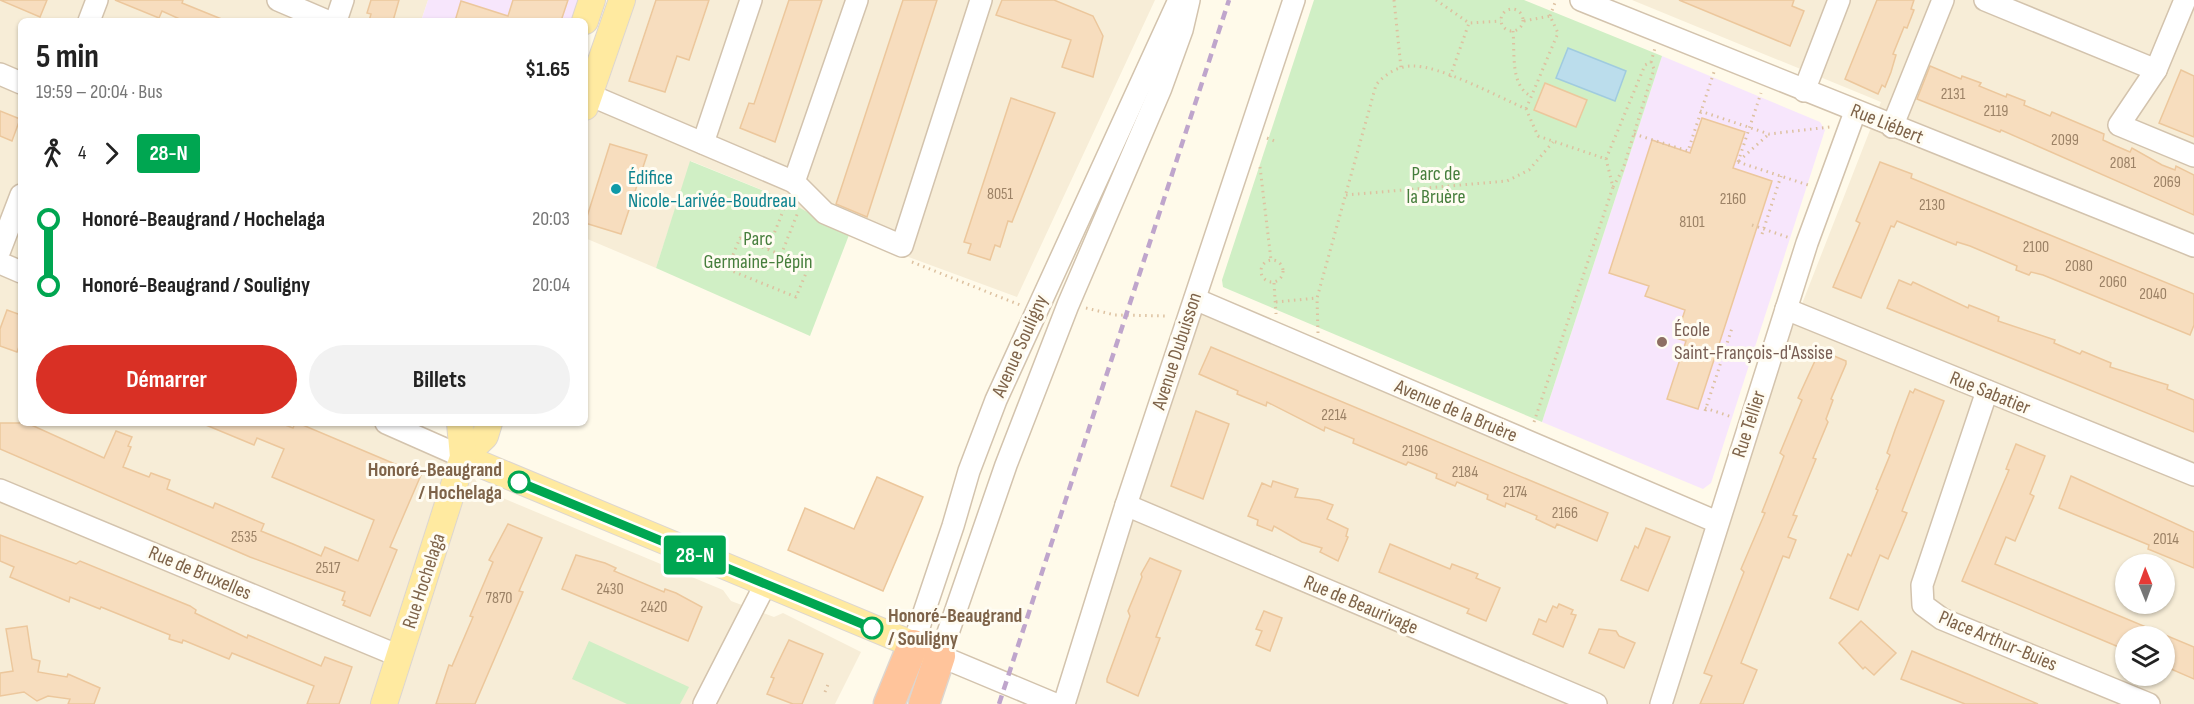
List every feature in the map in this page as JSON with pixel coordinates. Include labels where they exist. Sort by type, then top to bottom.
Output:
[{"type":"highway","name":"Avenue Souligny","points":[[889,704],[926,650]]},
{"type":"highway","name":"Avenue Souligny","points":[[924,704],[926,650]]},
{"type":"main road","points":[[586,18],[592,0]]},
{"type":"main road","points":[[588,93],[622,0]]},
{"type":"main road","name":"Rue Hochelaga","points":[[384,704],[463,457],[460,426]]},
{"type":"main road","name":"Rue Hochelaga","points":[[463,457],[485,436],[488,426]]},
{"type":"main road","points":[[463,457],[765,585],[926,650]]},
{"type":"street","points":[[90,18],[97,0]]},
{"type":"street","points":[[278,0],[320,18]]},
{"type":"street","points":[[337,18],[343,0]]},
{"type":"street","points":[[703,143],[751,0]]},
{"type":"street","points":[[800,187],[857,0]]},
{"type":"street","points":[[588,99],[703,143],[800,187],[825,213],[902,246],[981,0]]},
{"type":"street","name":"Avenue Souligny","points":[[926,650],[953,526],[969,471],[996,400],[1179,0]]},
{"type":"street","name":"Avenue Souligny","points":[[926,650],[1013,444],[1068,305],[1161,88],[1182,30],[1189,0]]},
{"type":"street","name":"Avenue Dubuisson","points":[[1064,704],[1126,505],[1294,0]]},
{"type":"street","name":"Rue Liébert","points":[[1581,0],[1804,91],[1853,118],[1892,127],[2194,246]]},
{"type":"street","points":[[1804,91],[1839,0]]},
{"type":"street","points":[[1892,127],[1943,0]]},
{"type":"street","points":[[1984,0],[2156,70]]},
{"type":"street","points":[[2185,0],[2156,70],[2119,125],[2194,156]]},
{"type":"street","points":[[0,74],[18,82]]},
{"type":"street","name":"Rue Tellier","points":[[1660,704],[1807,243],[1853,118]]},
{"type":"street","points":[[0,250],[18,203]]},
{"type":"street","points":[[0,263],[18,271]]},
{"type":"street","name":"Avenue de la Bruère","points":[[1192,308],[1276,334],[1717,522]]},
{"type":"street","name":"Rue Sabatier","points":[[1786,309],[2194,475]]},
{"type":"street","name":"Place Arthur-Buies","points":[[1987,391],[1922,585],[1923,605],[1942,619],[2149,704]]},
{"type":"street","points":[[400,426],[463,457]]},
{"type":"street","name":"Rue de Bruxelles","points":[[0,490],[399,656]]},
{"type":"street","name":"Rue de Beaurivage","points":[[1126,505],[1596,704]]},
{"type":"street","points":[[704,704],[765,585]]},
{"type":"street","points":[[926,650],[1055,704]]},
{"type":"path","points":[[1394,0],[1401,68]]},
{"type":"path","points":[[1436,0],[1469,23],[1501,21]]},
{"type":"path","points":[[1526,108],[1558,33],[1550,16],[1556,0]]},
{"type":"path","points":[[1512,9],[1521,13],[1524,21],[1522,27],[1513,32],[1504,28],[1501,21],[1503,14],[1512,9]]},
{"type":"path","points":[[1524,21],[1550,16]]},
{"type":"path","points":[[1450,77],[1469,23]]},
{"type":"path","points":[[1513,32],[1517,82],[1525,93],[1531,96]]},
{"type":"path","points":[[1527,441],[1613,187],[1623,169],[1654,69],[1651,62],[1660,32]]},
{"type":"path","points":[[1634,134],[1688,151],[1719,56]]},
{"type":"path","points":[[1613,187],[1606,159],[1645,65],[1651,62]]},
{"type":"path","points":[[1319,352],[1317,298],[1376,85],[1384,76],[1401,68],[1420,66],[1450,77],[1526,108],[1538,136],[1606,159]]},
{"type":"path","points":[[1738,162],[1767,76]]},
{"type":"path","points":[[1700,111],[1768,134],[1853,118]]},
{"type":"path","points":[[1738,162],[1768,134]]},
{"type":"path","points":[[1346,195],[1507,181],[1529,170],[1553,141]]},
{"type":"path","points":[[1259,158],[1272,260]]},
{"type":"path","points":[[1738,162],[1826,191]]},
{"type":"path","points":[[1762,234],[1782,176]]},
{"type":"path","points":[[768,249],[800,187]]},
{"type":"path","points":[[781,255],[800,187]]},
{"type":"path","points":[[1752,225],[1807,243]]},
{"type":"path","points":[[740,238],[781,255],[809,266],[796,297],[728,269],[740,238]]},
{"type":"path","points":[[902,246],[897,256],[1024,306]]},
{"type":"path","points":[[1272,260],[1279,262],[1283,268],[1283,276],[1274,283],[1264,279],[1261,272],[1265,263],[1272,260]]},
{"type":"path","points":[[1274,283],[1276,334]]},
{"type":"path","points":[[1276,302],[1317,298]]},
{"type":"path","points":[[1079,306],[1115,315],[1192,308]]},
{"type":"path","points":[[1732,328],[1705,410],[1749,423]]},
{"type":"path","points":[[825,692],[829,682]]},
{"type":"shaded area","points":[[0,0],[428,0],[422,18],[18,18],[18,426],[394,426],[463,457],[486,499],[493,494],[723,590],[731,601],[774,617],[783,613],[861,652],[835,704],[0,704]]},
{"type":"shaded area","points":[[428,0],[583,0],[577,18],[422,18]]},
{"type":"shaded area","points":[[622,0],[1155,0],[1017,297],[849,235],[784,199],[691,161],[656,268],[588,239],[588,98]]},
{"type":"shaded area","points":[[1632,0],[2194,0],[2194,704],[1053,704],[1195,299],[1717,521],[1881,102]]},
{"type":"shaded area","name":"École Saint-François-d'Assise","points":[[1662,56],[1820,122],[1825,130],[1711,483],[1703,489],[1542,422]]},
{"type":"green space","name":"Parc de la Bruère","points":[[1314,0],[1524,0],[1662,56],[1542,422],[1223,287],[1222,280]]},
{"type":"green space","name":"Parc Germaine-Pépin","points":[[690,161],[784,199],[849,235],[810,336],[656,268]]},
{"type":"green space","points":[[589,641],[689,687],[680,704],[627,704],[572,679]]},
{"type":"water","points":[[1568,48],[1626,71],[1615,101],[1556,78]]},
{"type":"building","points":[[0,0],[47,0],[40,17]]},
{"type":"building","points":[[115,0],[183,0],[182,3],[219,18],[177,18],[162,11],[159,18]]},
{"type":"building","points":[[371,0],[399,0],[394,18],[370,18],[371,14],[367,13]]},
{"type":"building","points":[[513,0],[568,0],[562,18],[456,18],[461,1],[508,16]]},
{"type":"building","points":[[656,0],[709,0],[689,60],[677,56],[665,92],[629,81]]},
{"type":"building","points":[[789,0],[822,0],[775,142],[740,128],[749,103],[754,104]]},
{"type":"building","points":[[903,0],[937,0],[867,217],[836,204]]},
{"type":"building","points":[[1002,0],[1054,0],[1093,16],[1103,36],[1093,77],[1062,67],[1071,40],[996,15]]},
{"type":"building","points":[[1679,0],[1794,0],[1792,6],[1804,11],[1790,46]]},
{"type":"building","points":[[1877,0],[1914,0],[1911,9],[1914,10],[1907,28],[1904,27],[1893,54],[1896,55],[1891,72],[1885,87],[1882,85],[1878,94],[1845,79]]},
{"type":"building","points":[[1930,66],[1961,79],[1962,76],[1981,83],[1979,86],[2006,97],[2007,94],[2025,101],[2024,105],[2050,116],[2052,112],[2104,134],[2103,140],[2116,146],[2130,152],[2132,148],[2162,165],[2175,170],[2176,166],[2194,175],[2194,215],[2001,130],[2000,132],[1917,99]]},
{"type":"building","points":[[2181,70],[2194,76],[2194,137],[2159,123]]},
{"type":"building","points":[[1545,83],[1587,100],[1576,127],[1534,110]]},
{"type":"building","points":[[1011,98],[1055,113],[1012,222],[1008,221],[1000,247],[995,245],[990,260],[968,253],[971,244],[964,242]]},
{"type":"building","points":[[0,111],[18,118],[12,141],[0,136]]},
{"type":"building","points":[[1702,118],[1745,132],[1733,168],[1772,181],[1698,409],[1667,399],[1686,341],[1676,338],[1685,310],[1645,296],[1649,286],[1609,273],[1652,140],[1690,153]]},
{"type":"building","name":"Édifice Nicole-Larivée-Boudreau","points":[[610,144],[647,155],[621,234],[588,224],[588,214]]},
{"type":"building","points":[[1880,162],[1912,174],[1911,178],[2194,294],[2194,325],[2190,335],[2043,275],[2031,272],[2029,275],[2016,270],[2017,266],[1970,246],[1957,242],[1956,245],[1897,221],[1894,227],[1891,226],[1861,298],[1833,287],[1860,223],[1856,221]]},
{"type":"building","points":[[1899,280],[1911,285],[1913,282],[1968,308],[1969,305],[1987,312],[1999,317],[1998,321],[2055,340],[2054,343],[2080,354],[2082,351],[2111,363],[2110,367],[2168,385],[2167,389],[2194,400],[2194,432],[1887,308]]},
{"type":"building","points":[[7,310],[18,314],[17,352],[0,346],[0,329]]},
{"type":"building","points":[[1211,347],[1608,513],[1597,541],[1557,524],[1555,528],[1536,519],[1537,516],[1506,503],[1505,507],[1487,499],[1488,495],[1457,482],[1455,486],[1436,478],[1437,474],[1408,462],[1406,465],[1353,443],[1354,439],[1325,427],[1324,431],[1267,402],[1266,406],[1237,394],[1238,391],[1199,374]]},
{"type":"building","points":[[1820,350],[1846,361],[1846,364],[1831,399],[1833,400],[1826,419],[1828,422],[1813,458],[1816,459],[1793,515],[1797,516],[1788,537],[1796,540],[1789,558],[1783,556],[1741,663],[1757,670],[1743,704],[1700,704],[1712,676],[1704,673],[1744,572],[1741,569],[1765,513],[1762,512],[1784,456],[1780,453],[1802,400],[1798,398]]},
{"type":"building","points":[[1915,389],[1944,401],[1902,511],[1907,513],[1898,535],[1888,559],[1880,555],[1858,610],[1830,598],[1848,554],[1851,556],[1878,490],[1876,489],[1890,455],[1887,453],[1910,391],[1913,393]]},
{"type":"building","points":[[1196,411],[1229,424],[1203,499],[1171,486]]},
{"type":"building","points":[[0,423],[34,426],[104,458],[116,431],[132,437],[128,446],[131,447],[123,467],[149,477],[151,473],[170,480],[167,489],[213,508],[215,503],[264,524],[261,531],[321,556],[325,547],[358,561],[374,520],[272,477],[284,449],[257,438],[254,445],[208,426],[288,426],[293,428],[294,426],[305,426],[421,475],[390,547],[397,550],[370,616],[343,605],[345,592],[250,557],[0,449]]},
{"type":"building","points":[[2016,444],[2045,456],[2030,494],[2034,496],[2015,541],[2006,537],[1995,564],[2144,626],[2115,626],[2115,645],[1962,581],[2009,470],[2006,469]]},
{"type":"building","points":[[2071,476],[2194,532],[2194,568],[2175,560],[2175,554],[2160,554],[2148,549],[2149,545],[2059,508]]},
{"type":"building","points":[[877,477],[923,497],[883,591],[788,550],[805,508],[854,529]]},
{"type":"building","points":[[1273,481],[1298,489],[1295,497],[1319,500],[1333,505],[1327,519],[1348,529],[1346,536],[1348,537],[1338,561],[1320,552],[1322,548],[1302,542],[1274,526],[1272,531],[1257,525],[1258,520],[1248,516],[1262,483],[1271,487]]},
{"type":"building","points":[[508,524],[542,538],[519,591],[523,592],[475,704],[436,704],[449,665],[452,666],[473,617],[470,616],[493,562],[489,560]]},
{"type":"building","points":[[1646,528],[1670,537],[1648,591],[1621,580],[1635,546],[1638,548]]},
{"type":"building","points":[[0,535],[76,564],[80,561],[190,606],[196,610],[195,613],[247,638],[248,635],[321,666],[325,657],[352,667],[339,704],[307,704],[314,686],[232,653],[229,659],[183,640],[182,643],[169,639],[170,635],[101,607],[100,609],[70,597],[69,602],[10,577],[14,567],[0,561]]},
{"type":"building","points":[[1390,544],[1450,569],[1452,564],[1478,574],[1476,578],[1500,588],[1486,621],[1467,613],[1469,609],[1379,572]]},
{"type":"building","points":[[576,555],[605,563],[616,568],[614,571],[664,592],[665,589],[676,593],[702,607],[688,641],[562,589]]},
{"type":"building","points":[[1150,558],[1181,571],[1156,637],[1160,638],[1138,696],[1107,682],[1107,679],[1130,616],[1128,611],[1142,577],[1141,574]]},
{"type":"building","points":[[1559,604],[1573,610],[1571,614],[1576,615],[1563,647],[1533,634],[1539,619],[1546,622],[1553,606],[1557,608]]},
{"type":"building","points":[[1264,611],[1282,618],[1270,651],[1256,645],[1262,631],[1256,629]]},
{"type":"building","points":[[1861,621],[1896,653],[1874,675],[1865,667],[1863,669],[1839,643]]},
{"type":"building","points":[[27,626],[32,659],[40,661],[38,672],[67,677],[68,674],[100,688],[94,704],[68,704],[70,699],[48,696],[37,701],[24,692],[0,696],[0,673],[13,671],[6,629]]},
{"type":"building","points":[[1599,629],[1616,631],[1619,636],[1635,643],[1624,668],[1589,653]]},
{"type":"building","points":[[2175,639],[2194,647],[2194,679],[2175,671]]},
{"type":"building","points":[[789,640],[823,654],[802,704],[793,704],[767,694],[774,678],[771,677]]},
{"type":"building","points":[[1912,651],[2038,704],[1965,704],[1901,679]]},
{"type":"railway","points":[[999,704],[1229,0]]},
{"type":"bus line","name":"28-N","points":[[519,482],[872,628]]},
{"type":"place","name":"Édifice Nicole-Larivée-Boudreau","points":[[616,189]]},
{"type":"place","name":"École Saint-François-d'Assise","points":[[1662,342]]},
{"type":"place","name":"Honoré-Beaugrand / Hochelaga","points":[[519,482]]},
{"type":"place","name":"Honoré-Beaugrand / Souligny","points":[[872,628]]}]
